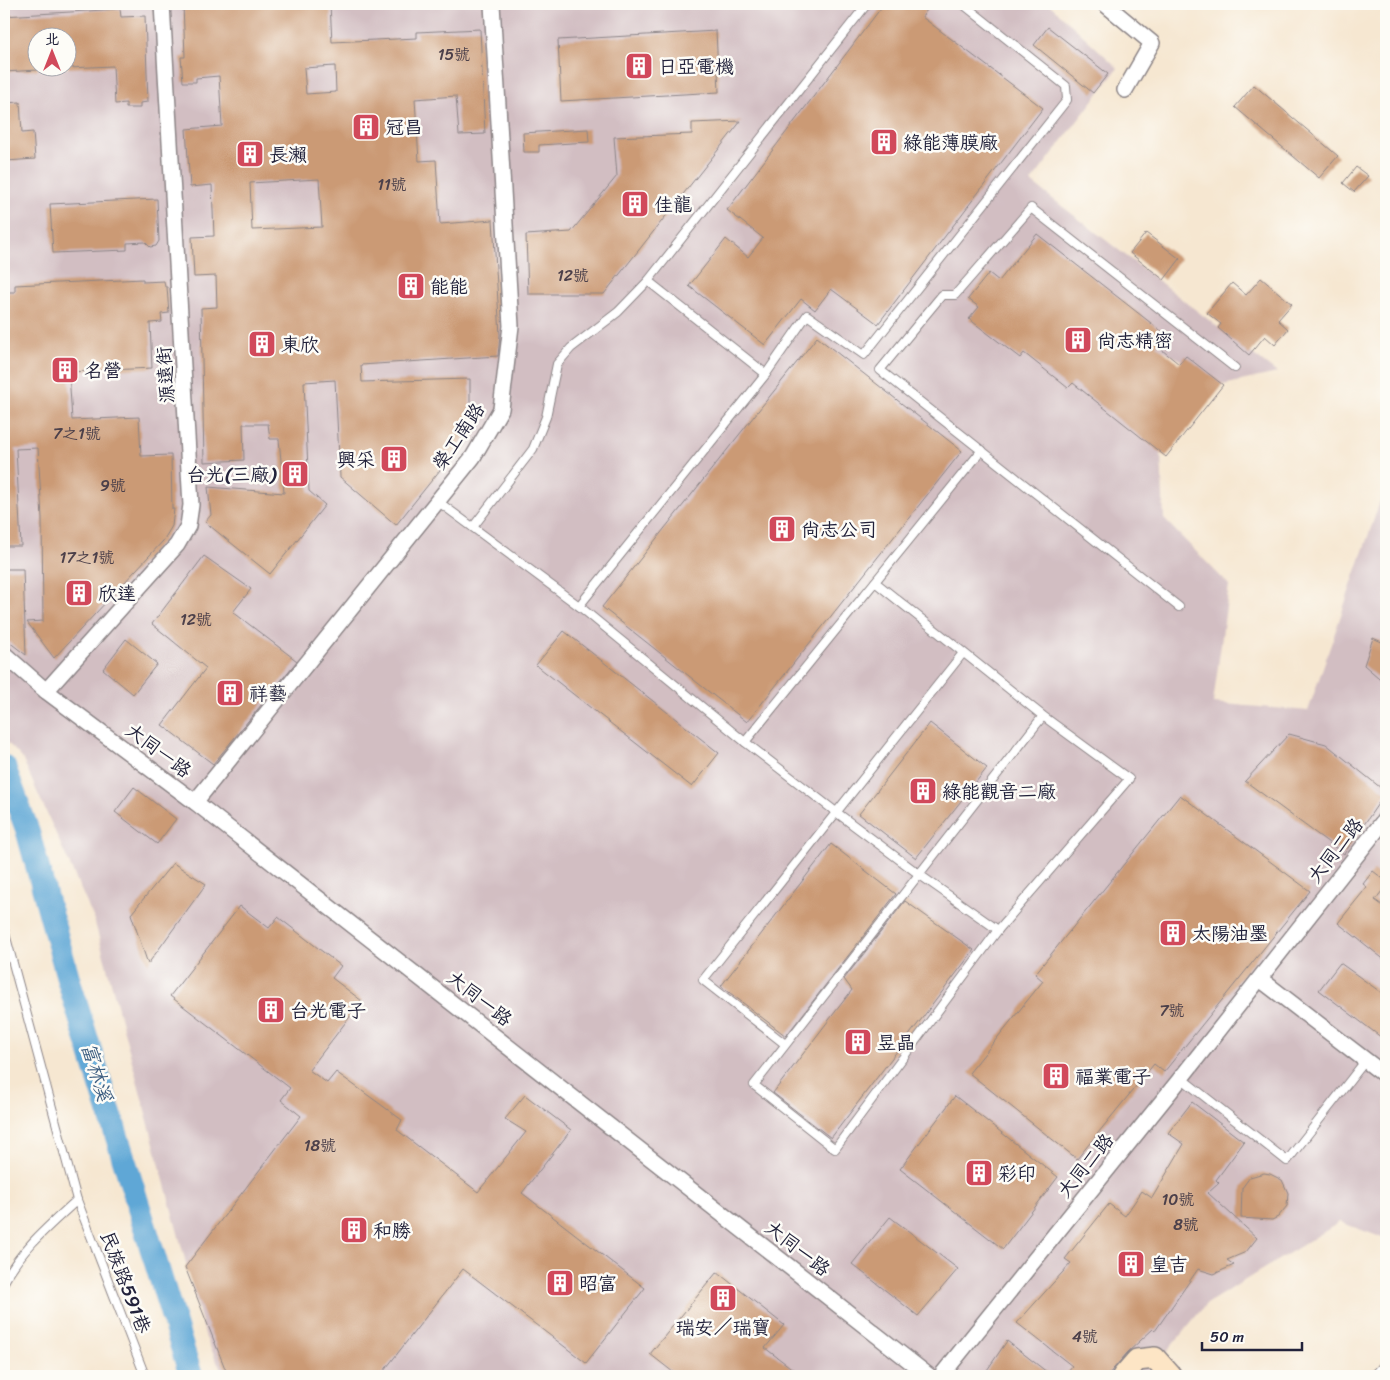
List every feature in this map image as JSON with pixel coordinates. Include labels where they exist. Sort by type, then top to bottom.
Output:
[{"type":"street","name":"源遠街","points":[[46,691],[177,545],[188,526],[191,505],[162,4]]},
{"type":"street","name":"榮工南路","points":[[195,802],[436,500],[473,457],[501,409],[511,326],[492,4]]},
{"type":"street","points":[[1105,4],[1152,43],[1124,90]]},
{"type":"street","name":"大同一路","points":[[4,654],[46,691],[195,802],[929,1376]]},
{"type":"street","name":"大同二路","points":[[941,1376],[1181,1078],[1386,818]]},
{"type":"street","points":[[1260,978],[1386,1076]]},
{"type":"street","points":[[1123,1376],[1138,1360],[1155,1358],[1171,1376]]},
{"type":"lane","points":[[473,527],[533,449],[546,418],[557,364],[571,348],[618,312],[648,281],[867,4]]},
{"type":"lane","points":[[579,606],[766,374],[807,315],[864,355],[1067,100],[1066,86],[963,4]]},
{"type":"lane","points":[[1179,606],[880,370],[942,296],[955,296],[1031,208],[1236,368]]},
{"type":"lane","points":[[648,281],[766,374]]},
{"type":"lane","points":[[745,742],[982,450]]},
{"type":"lane","points":[[436,500],[579,606],[745,742],[836,812],[998,930]]},
{"type":"lane","points":[[875,582],[1043,716],[1129,779],[998,930],[835,1149],[754,1085],[784,1044],[920,875],[1043,716]]},
{"type":"lane","points":[[784,1044],[703,980],[963,653]]},
{"type":"lane","name":"民族路591巷","points":[[4,930],[77,1200],[146,1376]]},
{"type":"lane","points":[[1181,1078],[1287,1161],[1366,1060]]},
{"type":"lane","points":[[4,1282],[14,1264],[46,1228],[77,1200]]},
{"type":"lane","points":[[1374,1376],[1386,1363]]},
{"type":"shaded area","points":[[4,4],[1049,4],[1118,68],[1031,182],[1277,373],[1223,385],[1156,346],[1164,519],[1229,585],[1213,703],[1308,711],[1386,484],[1386,1239],[1340,1222],[1206,1304],[1147,1376],[224,1376],[206,1338],[94,919],[22,758],[4,739]]},
{"type":"building","points":[[183,4],[330,4],[332,42],[417,38],[417,32],[480,29],[485,134],[459,135],[456,96],[415,99],[419,161],[436,160],[440,224],[493,220],[500,335],[498,356],[361,365],[362,382],[470,379],[470,422],[460,445],[396,525],[340,477],[335,380],[304,382],[309,491],[325,505],[270,574],[205,522],[211,515],[208,487],[284,493],[279,439],[270,439],[268,424],[243,424],[244,460],[204,462],[201,308],[217,307],[216,276],[194,277],[192,237],[214,236],[212,185],[190,187],[186,129],[222,126],[219,76],[196,78],[196,82],[183,82],[181,57],[185,57]],"holes":[[[335,66],[336,92],[306,94],[304,68]],[[319,179],[322,227],[252,230],[250,183]]]},
{"type":"building","name":"綠能薄膜廠","points":[[884,4],[931,4],[922,17],[1043,108],[878,324],[831,289],[815,310],[801,299],[765,345],[689,286],[726,239],[748,257],[763,238],[727,210]]},
{"type":"building","points":[[120,9],[121,17],[145,16],[148,102],[140,103],[140,108],[126,108],[126,103],[115,104],[113,66],[78,68],[78,28],[28,28],[28,71],[4,72],[4,16]]},
{"type":"building","points":[[1048,27],[1108,74],[1093,93],[1034,45]]},
{"type":"building","name":"日亞電機","points":[[716,31],[719,92],[561,101],[558,40]]},
{"type":"building","points":[[1254,85],[1338,156],[1319,178],[1235,107]]},
{"type":"building","points":[[20,102],[22,133],[33,132],[35,159],[6,161],[4,103]]},
{"type":"building","name":"佳龍","points":[[741,121],[604,294],[528,294],[526,235],[571,232],[617,176],[614,137],[692,134],[692,123]]},
{"type":"building","points":[[588,129],[589,142],[539,145],[539,152],[524,152],[523,133]]},
{"type":"building","points":[[1356,167],[1368,176],[1354,192],[1343,183]]},
{"type":"building","points":[[157,199],[159,241],[156,246],[150,247],[145,242],[127,243],[127,250],[53,253],[50,204]]},
{"type":"building","points":[[1146,233],[1180,259],[1164,280],[1130,253]]},
{"type":"building","name":"尚志精密","points":[[1037,234],[1165,334],[1156,345],[1179,364],[1186,356],[1223,385],[1166,457],[1073,383],[1068,388],[1024,353],[1020,358],[969,319],[979,307],[968,299],[989,273],[999,281]]},
{"type":"building","points":[[1261,278],[1292,304],[1278,320],[1288,329],[1275,345],[1265,336],[1249,355],[1218,328],[1221,324],[1207,313],[1232,283],[1246,295]]},
{"type":"building","points":[[143,279],[143,282],[164,281],[165,287],[167,287],[169,313],[161,314],[162,322],[150,323],[152,368],[69,372],[72,420],[139,417],[141,456],[171,455],[172,509],[174,509],[172,526],[163,541],[54,658],[27,622],[43,621],[42,518],[38,448],[16,449],[21,546],[4,546],[4,292],[15,292],[15,285]]},
{"type":"building","name":"尚志公司","points":[[817,337],[962,451],[747,722],[602,607]]},
{"type":"building","points":[[204,556],[251,589],[233,612],[297,661],[213,764],[162,725],[206,668],[152,624]]},
{"type":"building","points":[[4,569],[23,569],[26,655],[4,638]]},
{"type":"building","points":[[564,631],[719,753],[692,787],[536,665]]},
{"type":"building","points":[[1373,638],[1386,644],[1386,684],[1364,665]]},
{"type":"building","points":[[126,639],[157,664],[133,694],[103,669]]},
{"type":"building","name":"綠能觀音二廠","points":[[930,723],[987,768],[916,858],[859,814]]},
{"type":"building","points":[[1289,734],[1326,744],[1386,792],[1344,854],[1245,781]]},
{"type":"building","points":[[134,787],[176,819],[157,844],[115,812]]},
{"type":"building","name":"太陽油墨","points":[[1180,795],[1310,891],[1164,1072],[1154,1064],[1077,1159],[969,1073],[1043,981],[1035,974]]},
{"type":"building","points":[[831,844],[896,894],[786,1036],[721,986]]},
{"type":"building","points":[[173,863],[206,884],[148,964],[131,914]]},
{"type":"building","points":[[1373,871],[1386,881],[1386,886],[1375,900],[1386,908],[1386,961],[1338,923],[1367,887],[1363,884]]},
{"type":"building","name":"昱晶","points":[[905,901],[974,950],[831,1138],[773,1093],[852,990],[844,979]]},
{"type":"building","name":"和勝","points":[[240,906],[269,928],[278,917],[341,966],[332,978],[362,1001],[309,1070],[327,1083],[336,1072],[402,1120],[397,1130],[478,1192],[526,1132],[505,1119],[525,1095],[571,1130],[522,1193],[645,1288],[586,1363],[463,1269],[380,1376],[228,1376],[185,1267],[301,1116],[281,1100],[290,1088],[170,996]]},
{"type":"building","points":[[1340,963],[1386,996],[1386,1041],[1319,990]]},
{"type":"building","name":"彩印","points":[[955,1096],[1058,1177],[1003,1249],[900,1169]]},
{"type":"building","points":[[1192,1102],[1244,1142],[1216,1180],[1219,1183],[1208,1193],[1257,1238],[1246,1252],[1227,1260],[1234,1265],[1214,1274],[1198,1269],[1155,1331],[1153,1329],[1128,1352],[1107,1376],[1064,1376],[1072,1366],[1017,1323],[1071,1263],[1065,1259],[1109,1204],[1125,1216],[1142,1191],[1152,1198],[1184,1144],[1168,1133]]},
{"type":"building","points":[[1264,1173],[1282,1180],[1288,1193],[1287,1206],[1278,1217],[1272,1220],[1241,1218],[1242,1188],[1250,1177]]},
{"type":"building","points":[[890,1217],[958,1269],[918,1316],[852,1264]]},
{"type":"building","name":"瑞安／瑞寶","points":[[717,1272],[784,1325],[765,1348],[802,1376],[678,1376],[650,1354]]},
{"type":"building","points":[[1007,1341],[1052,1376],[983,1376]]},
{"type":"waterway","name":"富林溪","points":[[4,767],[27,829],[70,985],[191,1376]]},
{"type":"place","name":"日亞電機","points":[[639,66]]},
{"type":"place","name":"冠昌","points":[[366,127]]},
{"type":"place","name":"綠能薄膜廠","points":[[884,142]]},
{"type":"place","name":"長瀨","points":[[250,154]]},
{"type":"place","name":"佳龍","points":[[635,204]]},
{"type":"place","name":"能能","points":[[411,286]]},
{"type":"place","name":"尚志精密","points":[[1078,340]]},
{"type":"place","name":"東欣","points":[[262,344]]},
{"type":"place","name":"名營","points":[[65,370]]},
{"type":"place","name":"興采","points":[[394,459]]},
{"type":"place","name":"台光(三廠)","points":[[295,474]]},
{"type":"place","name":"尚志公司","points":[[782,529]]},
{"type":"place","name":"欣達","points":[[79,593]]},
{"type":"place","name":"祥藝","points":[[230,693]]},
{"type":"place","name":"綠能觀音二廠","points":[[923,791]]},
{"type":"place","name":"太陽油墨","points":[[1173,933]]},
{"type":"place","name":"台光電子","points":[[271,1010]]},
{"type":"place","name":"昱晶","points":[[858,1042]]},
{"type":"place","name":"福業電子","points":[[1056,1076]]},
{"type":"place","name":"彩印","points":[[979,1173]]},
{"type":"place","name":"和勝","points":[[354,1230]]},
{"type":"place","name":"皇吉","points":[[1131,1264]]},
{"type":"place","name":"昭富","points":[[560,1283]]},
{"type":"place","name":"瑞安／瑞寶","points":[[723,1298]]}]
